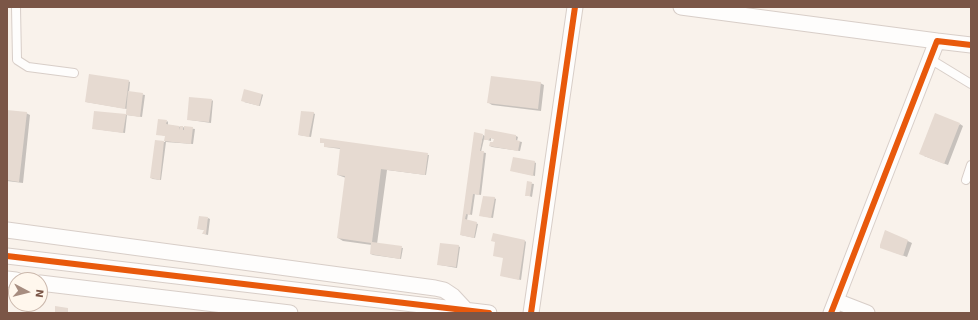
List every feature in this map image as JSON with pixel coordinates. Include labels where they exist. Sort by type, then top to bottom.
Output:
[{"type":"street","points":[[531,313],[575,7]]},
{"type":"street","points":[[681,7],[708,9],[971,45]]},
{"type":"street","points":[[867,313],[834,307],[937,41]]},
{"type":"street","points":[[7,230],[435,288],[444,290],[453,296],[466,310]]},
{"type":"street","points":[[7,256],[489,313]]},
{"type":"street","points":[[48,284],[290,313]]},
{"type":"street","points":[[393,313],[406,303]]},
{"type":"lane","points":[[16,7],[17,60],[28,67],[74,73]]},
{"type":"lane","points":[[930,59],[971,84]]},
{"type":"lane","points":[[966,180],[971,164]]},
{"type":"building","points":[[89,74],[129,80],[125,109],[85,102]]},
{"type":"building","points":[[491,76],[541,82],[538,109],[487,103]]},
{"type":"building","points":[[244,89],[262,94],[259,106],[241,101]]},
{"type":"building","points":[[128,91],[143,93],[140,117],[126,115],[123,133],[92,129],[94,111],[126,114]]},
{"type":"building","points":[[189,97],[212,99],[209,122],[187,120]]},
{"type":"building","points":[[7,110],[27,112],[19,182],[7,180]]},
{"type":"building","points":[[301,111],[314,112],[309,137],[298,135]]},
{"type":"building","points":[[935,113],[960,123],[944,164],[919,154]]},
{"type":"building","points":[[158,119],[167,120],[166,124],[179,126],[179,130],[180,126],[183,126],[183,130],[184,126],[193,127],[191,144],[164,141],[165,136],[156,135]]},
{"type":"building","points":[[485,129],[516,135],[516,140],[520,141],[518,151],[489,146],[490,142],[493,142],[494,139],[490,138],[489,140],[484,140]]},
{"type":"building","points":[[474,132],[483,134],[480,151],[484,151],[479,195],[473,194],[470,215],[466,214],[465,219],[477,222],[474,238],[460,235]]},
{"type":"building","points":[[320,138],[428,153],[425,175],[381,169],[372,242],[402,246],[400,259],[370,254],[371,243],[337,238],[345,176],[337,175],[340,148],[324,147],[324,143],[320,143]]},
{"type":"building","points":[[155,140],[164,141],[160,180],[150,178]]},
{"type":"building","points":[[513,157],[535,161],[533,176],[510,171]]},
{"type":"building","points":[[527,181],[532,182],[530,196],[525,196]]},
{"type":"building","points":[[483,196],[495,197],[491,218],[479,216]]},
{"type":"building","points":[[199,216],[208,217],[206,234],[202,234],[204,230],[197,229]]},
{"type":"building","points":[[885,230],[908,240],[903,256],[880,248]]},
{"type":"building","points":[[493,233],[525,240],[519,280],[500,276],[503,258],[493,256],[495,242],[491,241]]},
{"type":"building","points":[[440,243],[459,245],[456,267],[437,265]]},
{"type":"building","points":[[55,306],[68,308],[68,313],[55,313]]},
{"type":"cycle path","points":[[531,313],[575,7]]},
{"type":"cycle path","points":[[831,313],[937,41],[971,45]]},
{"type":"cycle path","points":[[7,256],[489,313]]}]
